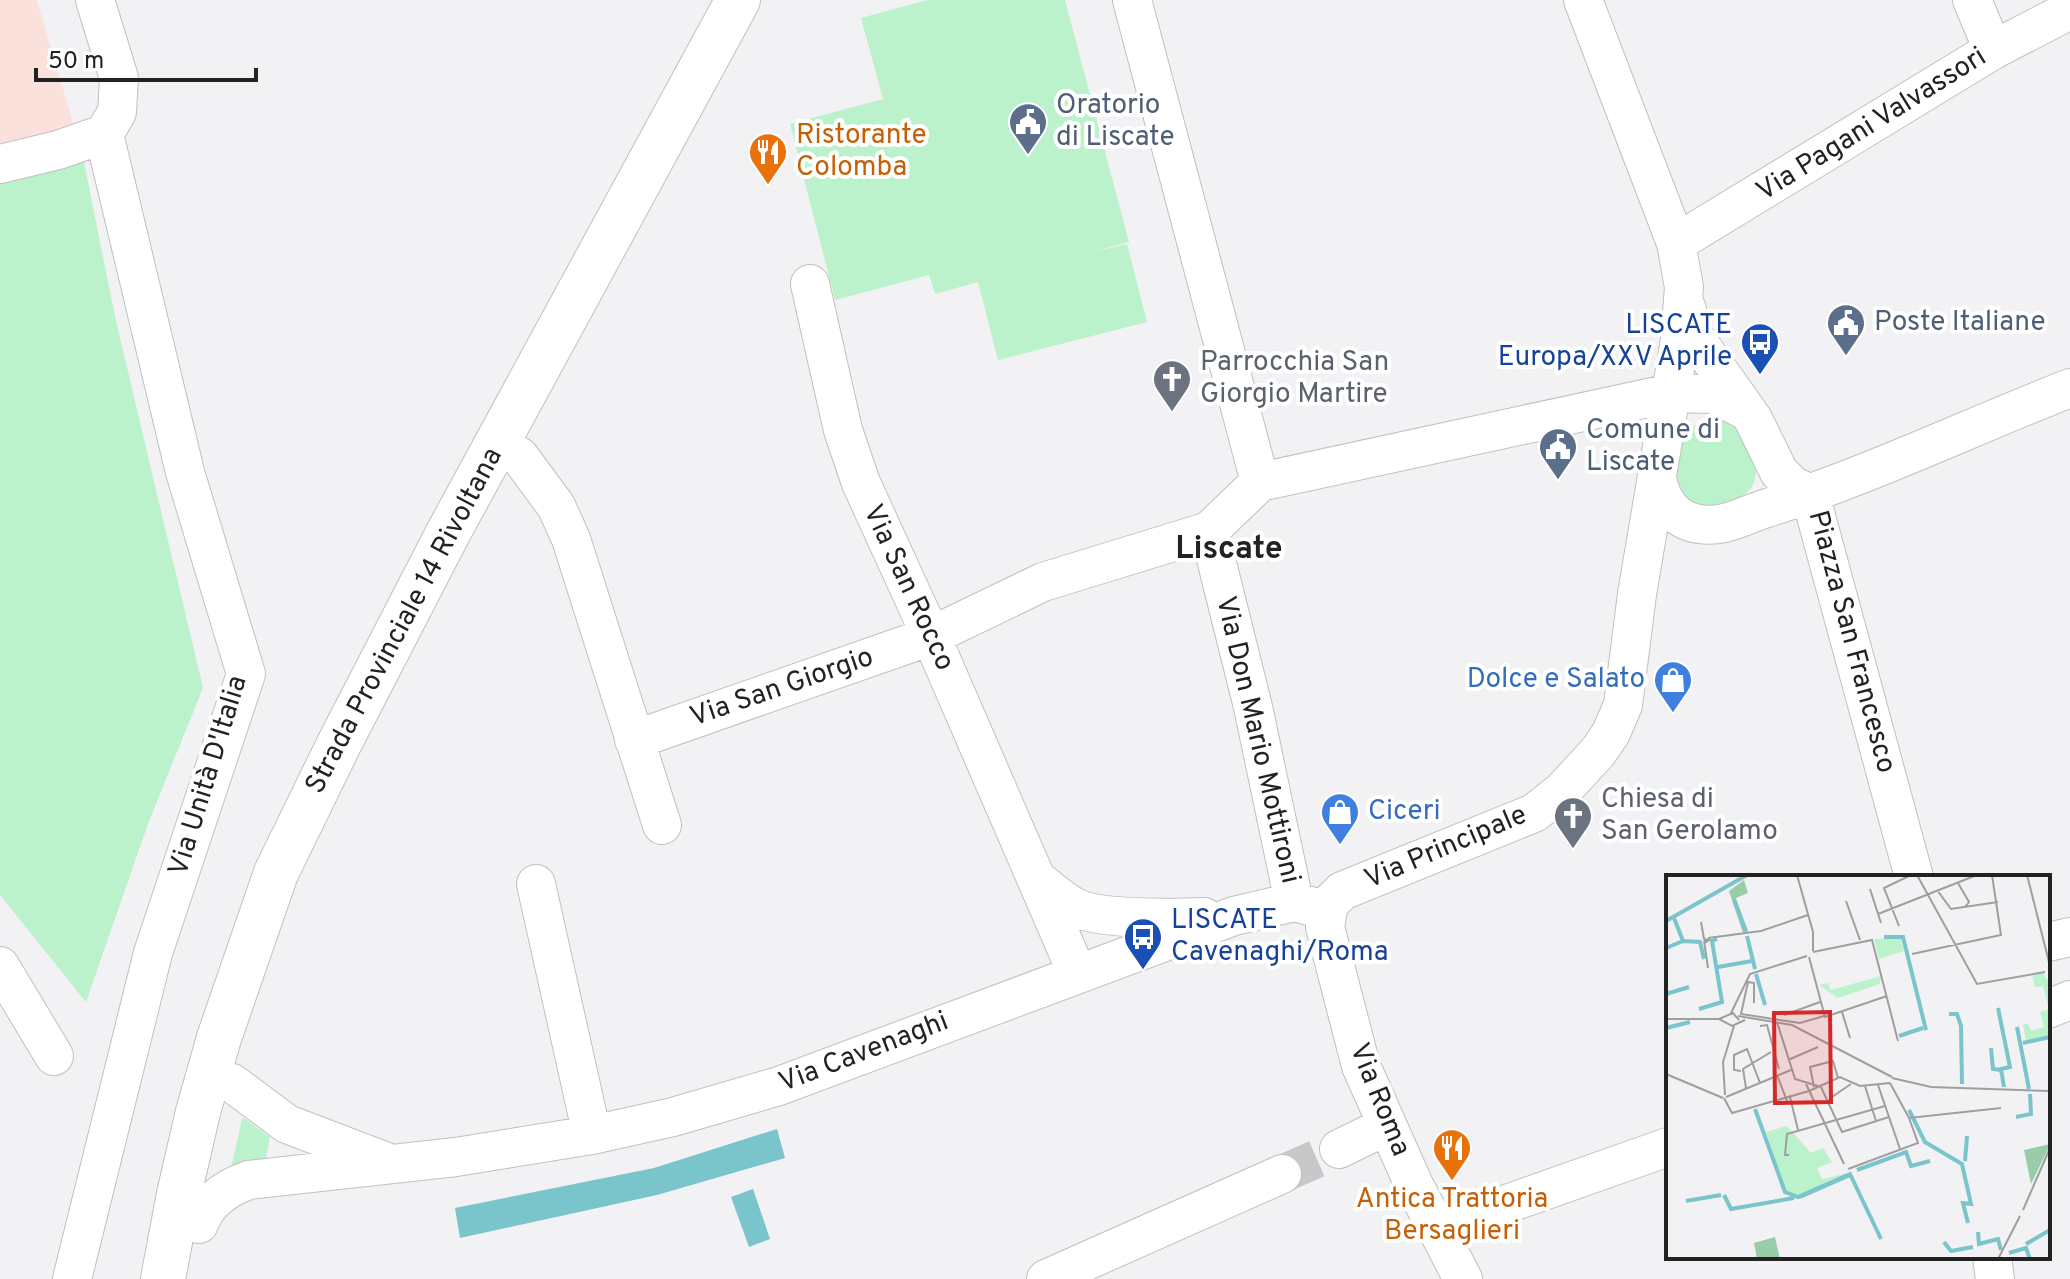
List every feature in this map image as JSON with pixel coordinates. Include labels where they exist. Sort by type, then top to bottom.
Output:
[{"type":"main road","name":"Strada Provinciale 14 Rivoltana","points":[[163,1279],[179,1194],[207,1082],[246,956],[276,873],[447,535],[738,0]]},
{"type":"main road","name":"Strada Provinciale 14 Rivoltana","points":[[189,1279],[232,1083],[299,893],[329,820],[468,547],[658,194],[747,0]]},
{"type":"street","name":"Via Unità D'Italia","points":[[72,1279],[153,953],[246,674],[185,472],[110,123],[119,78],[95,0]]},
{"type":"street","points":[[1132,0],[1260,482]]},
{"type":"street","points":[[1583,0],[1676,243],[1682,267],[1684,297],[1694,336],[1738,406],[1766,442],[1787,482],[1810,494]]},
{"type":"street","points":[[1972,0],[1993,50]]},
{"type":"street","name":"Via Pagani Valvassori","points":[[1676,243],[1993,50],[2070,10]]},
{"type":"street","points":[[0,164],[58,150],[110,123]]},
{"type":"street","name":"Via San Rocco","points":[[810,284],[849,452],[1077,973]]},
{"type":"street","points":[[1684,297],[1657,479],[1665,502],[1675,513],[1697,524],[1719,524]]},
{"type":"street","name":"Piazza San Francesco","points":[[1913,875],[1810,494],[2070,388]]},
{"type":"street","points":[[931,636],[1043,582],[1209,531],[1260,482],[1671,393],[1704,392],[1738,406]]},
{"type":"street","points":[[1664,437],[1682,416],[1700,404],[1738,406]]},
{"type":"street","points":[[519,456],[550,497],[566,527],[662,825]]},
{"type":"street","points":[[1756,511],[1771,493],[1774,476],[1772,456]]},
{"type":"street","name":"Via Principale","points":[[1310,906],[1534,813],[1572,781],[1606,742],[1623,705],[1657,479]]},
{"type":"street","points":[[1642,565],[1666,545],[1686,534],[1738,521],[1756,511],[1810,494]]},
{"type":"street","name":"Via Don Mario Mottironi","points":[[1209,531],[1253,707],[1310,906]]},
{"type":"street","name":"Via San Giorgio","points":[[634,740],[931,636]]},
{"type":"street","name":"Via San Rocco","points":[[1038,880],[1072,906],[1085,911],[1154,917],[1234,916]]},
{"type":"street","points":[[536,884],[592,1135]]},
{"type":"street","name":"Via Cavenaghi","points":[[199,1224],[203,1213],[214,1200],[249,1180],[456,1157],[592,1135],[673,1117],[779,1086],[1234,916],[1310,906]]},
{"type":"street","name":"Via Roma","points":[[1310,906],[1326,937],[1365,1076],[1386,1126],[1463,1279]]},
{"type":"street","points":[[2050,942],[2070,937]]},
{"type":"street","points":[[0,966],[54,1056]]},
{"type":"street","points":[[2050,1008],[2070,1000]]},
{"type":"street","name":"Via Cavenaghi","points":[[232,1083],[287,1124],[390,1163]]},
{"type":"street","points":[[1339,1149],[1386,1126]]},
{"type":"street","points":[[1436,1229],[1666,1148]]},
{"type":"street","points":[[1046,1279],[1282,1174]]},
{"type":"street","points":[[1992,1259],[1995,1279]]},
{"type":"shaded area","points":[[0,0],[37,0],[83,157],[0,178]]},
{"type":"green space","points":[[927,0],[1065,0],[1129,242],[1092,252],[1127,244],[1147,322],[998,360],[978,282],[935,294],[929,275],[835,300],[790,124],[883,99],[861,18]]},
{"type":"green space","points":[[83,157],[116,321],[203,688],[149,821],[86,1002],[0,895],[0,178]]},
{"type":"green space","points":[[1705,419],[1723,421],[1735,427],[1748,446],[1756,471],[1755,480],[1744,495],[1734,501],[1706,506],[1685,499],[1673,475],[1673,464],[1681,442],[1695,425]]},
{"type":"green space","points":[[242,1119],[270,1137],[265,1163],[231,1168]]},
{"type":"water","points":[[777,1129],[785,1158],[657,1195],[460,1238],[455,1208],[654,1168]]},
{"type":"water","points":[[753,1189],[770,1239],[749,1247],[731,1197]]},
{"type":"tunnel","points":[[1282,1174],[1339,1149]]},
{"type":"place","name":"Oratorio di Liscate","points":[[1028,156]]},
{"type":"place","name":"Ristorante Colomba","points":[[768,186]]},
{"type":"place","name":"Poste Italiane","points":[[1846,357]]},
{"type":"place","name":"LISCATE Europa/XXV Aprile","points":[[1760,376]]},
{"type":"place","name":"Parrocchia San Giorgio Martire","points":[[1172,413]]},
{"type":"place","name":"Comune di Liscate","points":[[1558,481]]},
{"type":"place","name":"Dolce e Salato","points":[[1673,714]]},
{"type":"place","name":"Ciceri","points":[[1340,846]]},
{"type":"place","name":"Chiesa di San Gerolamo","points":[[1573,850]]},
{"type":"place","name":"LISCATE Cavenaghi/Roma","points":[[1143,971]]},
{"type":"place","name":"Antica Trattoria Bersaglieri","points":[[1452,1182]]},
{"type":"district","name":"Liscate","points":[[1229,550]]}]
